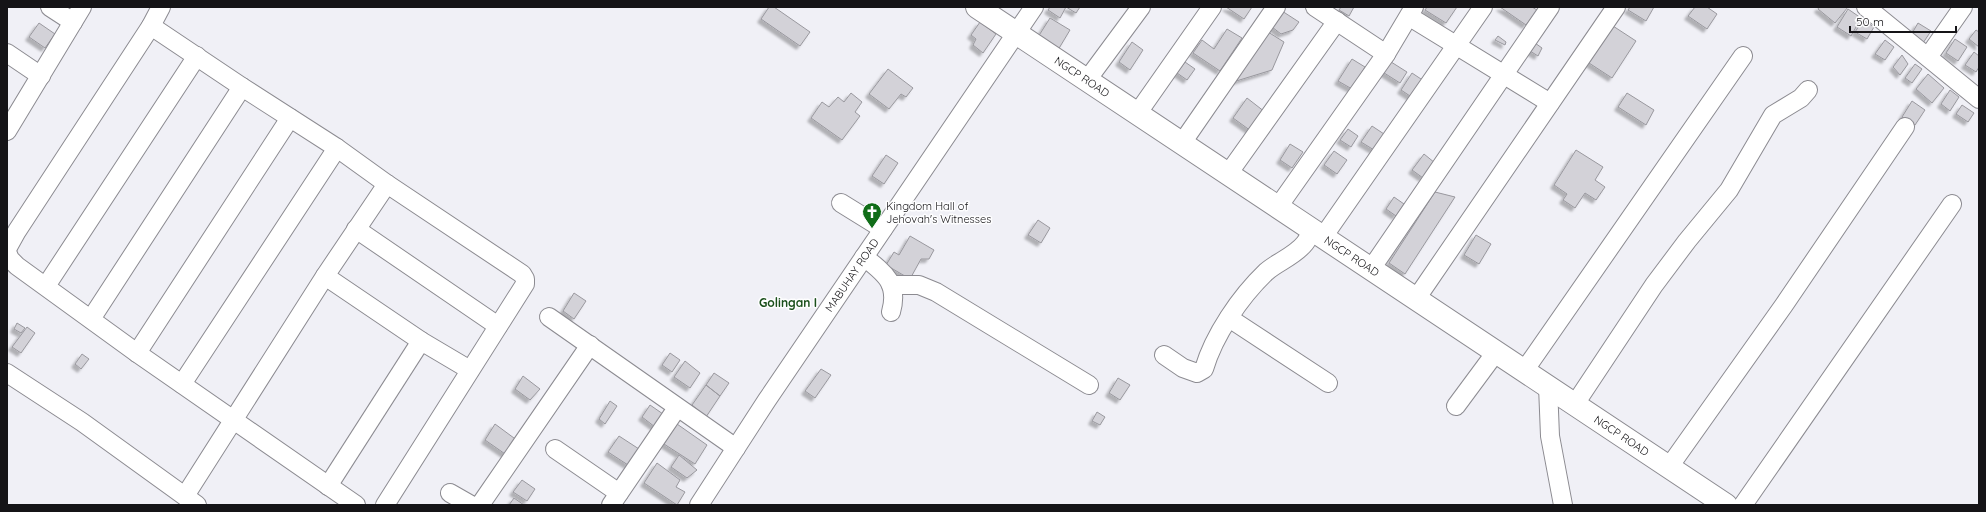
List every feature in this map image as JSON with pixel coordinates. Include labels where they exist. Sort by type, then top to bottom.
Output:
[{"type":"main road","name":"NGCP ROAD","points":[[977,7],[1726,505]]},
{"type":"street","points":[[7,131],[77,15],[50,7]]},
{"type":"street","points":[[161,7],[151,26],[17,231],[7,250],[10,259],[17,266],[182,384],[356,505]]},
{"type":"street","name":"MABUHAY ROAD","points":[[699,505],[864,257],[1034,7]]},
{"type":"street","points":[[1087,80],[1141,7]]},
{"type":"street","points":[[1137,114],[1212,7]]},
{"type":"street","points":[[1182,143],[1276,7]]},
{"type":"street","points":[[1314,7],[1386,54]]},
{"type":"street","points":[[1164,355],[1183,368],[1197,373],[1204,369],[1207,360],[1229,318],[1246,293],[1267,272],[1318,233],[1418,102],[1483,7]]},
{"type":"street","points":[[1371,269],[1550,7]]},
{"type":"street","points":[[1416,298],[1616,7]]},
{"type":"street","points":[[1866,7],[1886,13],[1928,57],[1977,92]]},
{"type":"street","points":[[1928,57],[1963,7]]},
{"type":"street","points":[[1278,207],[1386,54],[1412,12],[1456,45],[1550,103]]},
{"type":"street","points":[[1228,174],[1337,21]]},
{"type":"street","points":[[151,26],[337,148],[387,184],[524,276],[525,284],[385,505]]},
{"type":"street","points":[[7,53],[41,76]]},
{"type":"street","points":[[46,286],[197,56]]},
{"type":"street","points":[[1524,371],[1742,56]]},
{"type":"street","points":[[91,319],[242,87]]},
{"type":"street","points":[[1575,404],[1654,285],[1687,241],[1729,190],[1750,157],[1766,125],[1774,116],[1801,98],[1808,90]]},
{"type":"street","points":[[137,352],[290,118]]},
{"type":"street","points":[[1669,467],[1784,305],[1905,127]]},
{"type":"street","points":[[182,384],[337,148]]},
{"type":"street","points":[[7,373],[82,422],[191,501],[234,419],[325,276],[387,184]]},
{"type":"street","points":[[842,203],[883,229]]},
{"type":"street","points":[[1743,505],[1952,204]]},
{"type":"street","points":[[356,229],[498,326]]},
{"type":"street","points":[[864,257],[880,269],[891,285],[895,299],[891,312]]},
{"type":"street","points":[[325,276],[421,341],[470,370]]},
{"type":"street","points":[[891,285],[919,285],[936,292],[1089,385]]},
{"type":"street","points":[[549,317],[676,408],[736,448]]},
{"type":"street","points":[[1229,318],[1328,384]]},
{"type":"street","points":[[328,486],[421,341]]},
{"type":"street","points":[[480,505],[590,345]]},
{"type":"street","points":[[1456,406],[1496,352]]},
{"type":"street","points":[[1548,386],[1550,436],[1563,505]]},
{"type":"street","points":[[554,449],[615,499],[676,408]]},
{"type":"street","points":[[450,493],[471,505]]},
{"type":"building","points":[[769,7],[774,7],[810,32],[800,46],[761,19]]},
{"type":"building","points":[[1050,7],[1066,7],[1060,18],[1048,10]]},
{"type":"building","points":[[1066,7],[1080,7],[1076,13]]},
{"type":"building","points":[[1226,7],[1252,7],[1244,19]]},
{"type":"building","points":[[1341,7],[1354,7],[1349,16],[1339,10]]},
{"type":"building","points":[[1427,7],[1457,7],[1446,23],[1425,10]]},
{"type":"building","points":[[1500,7],[1532,7],[1537,10],[1526,25]]},
{"type":"building","points":[[1630,7],[1654,7],[1646,21],[1628,10]]},
{"type":"building","points":[[1695,7],[1707,7],[1717,14],[1707,29],[1688,16]]},
{"type":"building","points":[[1819,7],[1848,7],[1835,23],[1818,9]]},
{"type":"building","points":[[1848,9],[1861,18],[1851,36],[1837,27]]},
{"type":"building","points":[[1282,11],[1299,22],[1293,30],[1281,34],[1272,27]]},
{"type":"building","points":[[1050,18],[1070,30],[1058,50],[1038,37]]},
{"type":"building","points":[[1863,20],[1874,27],[1867,39],[1855,32]]},
{"type":"building","points":[[980,22],[996,34],[983,53],[973,45],[976,39],[971,35]]},
{"type":"building","points":[[39,23],[55,34],[45,48],[29,37]]},
{"type":"building","points":[[1918,23],[1931,31],[1923,43],[1911,35]]},
{"type":"building","points":[[1613,26],[1636,41],[1612,78],[1589,63]]},
{"type":"building","points":[[1227,29],[1242,38],[1220,71],[1193,53],[1202,40],[1214,49]]},
{"type":"building","points":[[1976,30],[1979,32],[1979,47],[1969,39]]},
{"type":"building","points":[[1268,32],[1284,42],[1272,70],[1233,82]]},
{"type":"building","points":[[1498,36],[1506,42],[1505,45],[1495,40]]},
{"type":"building","points":[[1955,39],[1967,47],[1958,61],[1946,53]]},
{"type":"building","points":[[1885,40],[1894,47],[1885,60],[1875,54]]},
{"type":"building","points":[[1132,42],[1143,50],[1130,70],[1119,62]]},
{"type":"building","points":[[1535,43],[1542,48],[1538,56],[1530,51]]},
{"type":"building","points":[[1974,52],[1979,56],[1979,67],[1976,72],[1965,65]]},
{"type":"building","points":[[1902,55],[1908,64],[1900,75],[1893,67]]},
{"type":"building","points":[[1352,59],[1365,67],[1352,89],[1338,81]]},
{"type":"building","points":[[1388,60],[1407,72],[1400,83],[1381,71]]},
{"type":"building","points":[[1185,62],[1195,69],[1187,80],[1177,73]]},
{"type":"building","points":[[1915,64],[1922,69],[1912,83],[1905,78]]},
{"type":"building","points":[[888,69],[913,88],[906,97],[901,94],[889,109],[869,94]]},
{"type":"building","points":[[1412,73],[1427,83],[1416,100],[1401,90]]},
{"type":"building","points":[[1928,74],[1944,88],[1932,103],[1916,89]]},
{"type":"building","points":[[1950,90],[1959,97],[1950,111],[1941,104]]},
{"type":"building","points":[[851,93],[862,102],[855,112],[860,116],[842,140],[811,118],[822,102],[829,107],[838,97],[844,102]]},
{"type":"building","points":[[1627,93],[1654,110],[1646,125],[1618,107]]},
{"type":"building","points":[[1247,98],[1265,112],[1251,131],[1233,118]]},
{"type":"building","points":[[1912,101],[1925,110],[1915,125],[1902,117]]},
{"type":"building","points":[[1962,105],[1974,113],[1968,122],[1956,114]]},
{"type":"building","points":[[1372,126],[1384,134],[1374,150],[1361,142]]},
{"type":"building","points":[[1348,129],[1358,136],[1351,147],[1340,140]]},
{"type":"building","points":[[1290,144],[1303,152],[1292,168],[1280,160]]},
{"type":"building","points":[[1576,150],[1603,167],[1595,180],[1605,187],[1596,200],[1585,193],[1575,208],[1563,200],[1567,194],[1554,185]]},
{"type":"building","points":[[1334,151],[1347,160],[1337,174],[1324,165]]},
{"type":"building","points":[[1424,154],[1435,163],[1423,178],[1412,170]]},
{"type":"building","points":[[886,155],[898,163],[884,184],[872,176]]},
{"type":"building","points":[[1435,192],[1455,197],[1405,274],[1389,263]]},
{"type":"building","points":[[1394,197],[1404,204],[1396,216],[1386,209]]},
{"type":"building","points":[[1038,220],[1050,228],[1041,243],[1028,235]]},
{"type":"building","points":[[1476,235],[1491,244],[1479,264],[1464,255]]},
{"type":"building","points":[[910,236],[934,250],[929,259],[921,259],[910,279],[886,265],[894,252],[899,255]]},
{"type":"building","points":[[574,293],[586,301],[574,319],[563,311]]},
{"type":"building","points":[[17,323],[25,328],[21,333],[14,329]]},
{"type":"building","points":[[27,327],[35,333],[21,353],[12,347]]},
{"type":"building","points":[[670,353],[680,360],[672,372],[662,365]]},
{"type":"building","points":[[82,354],[89,359],[81,369],[75,364]]},
{"type":"building","points":[[685,361],[700,373],[690,388],[674,377]]},
{"type":"building","points":[[821,369],[831,375],[815,398],[805,391]]},
{"type":"building","points":[[714,373],[729,383],[720,396],[706,385]]},
{"type":"building","points":[[523,376],[540,389],[530,400],[515,389]]},
{"type":"building","points":[[1118,378],[1130,385],[1120,400],[1109,393]]},
{"type":"building","points":[[706,385],[720,396],[706,417],[692,405]]},
{"type":"building","points":[[610,401],[617,406],[605,424],[599,419]]},
{"type":"building","points":[[650,405],[663,414],[655,427],[642,417]]},
{"type":"building","points":[[1097,412],[1105,417],[1100,425],[1092,421]]},
{"type":"building","points":[[495,424],[518,441],[508,456],[485,440]]},
{"type":"building","points":[[677,424],[707,445],[695,464],[664,444]]},
{"type":"building","points":[[619,436],[639,449],[628,465],[608,452]]},
{"type":"building","points":[[679,455],[697,470],[687,478],[671,467]]},
{"type":"building","points":[[657,463],[680,480],[676,487],[685,492],[677,505],[644,483]]},
{"type":"building","points":[[522,480],[535,489],[527,501],[513,492]]},
{"type":"building","points":[[514,498],[524,505],[509,505]]},
{"type":"place","name":"Kingdom Hall of Jehovah's Witnesses","points":[[872,229]]},
{"type":"district","name":"Golingan I","points":[[788,303]]}]
